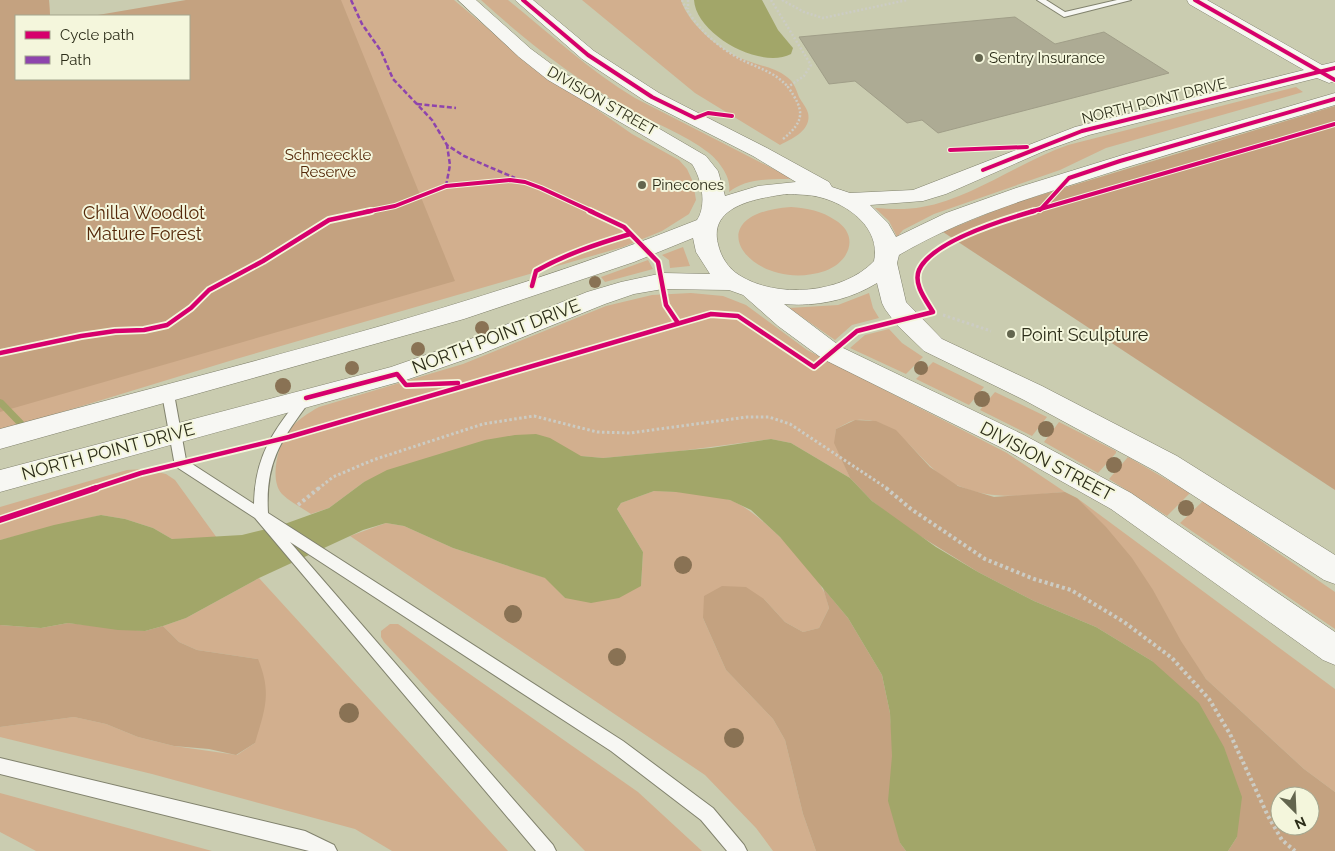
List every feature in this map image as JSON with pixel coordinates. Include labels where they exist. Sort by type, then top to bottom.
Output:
[{"type":"street","name":"DIVISION STREET","points":[[466,0],[525,53],[554,76],[700,160],[707,171],[714,196],[708,219]]},
{"type":"street","name":"DIVISION STREET","points":[[523,0],[588,55],[644,92],[760,152],[838,196]]},
{"type":"street","points":[[1195,0],[1330,73]]},
{"type":"street","name":"NORTH POINT DRIVE","points":[[838,196],[891,199],[915,196],[1082,131],[1330,73]]},
{"type":"street","points":[[1335,98],[1120,161],[1020,193],[938,225],[887,257],[864,280],[846,289],[825,295],[780,296],[742,286],[712,261],[705,241],[708,219],[733,200],[768,190],[808,188],[838,196],[868,215],[879,227],[887,241],[887,257],[894,302],[905,318],[934,344],[1033,393],[1167,464],[1335,571]]},
{"type":"street","name":"NORTH POINT DRIVE","points":[[0,439],[455,313],[626,257],[708,219]]},
{"type":"street","name":"NORTH POINT DRIVE","points":[[0,481],[397,374],[472,348],[596,298],[630,287],[663,281],[742,286]]},
{"type":"street","name":"DIVISION STREET","points":[[742,286],[832,352],[1014,442],[1121,501],[1335,650]]},
{"type":"lane","points":[[1041,0],[1064,14],[1127,0]]},
{"type":"lane","points":[[168,394],[173,433],[180,463],[617,746],[707,814],[738,851]]},
{"type":"lane","points":[[306,398],[276,439],[265,471],[261,490],[261,517],[547,851]]},
{"type":"lane","points":[[0,766],[305,840],[328,851]]},
{"type":"path","points":[[682,0],[694,20],[729,53],[772,72],[781,78],[788,87],[801,109],[802,117],[794,129],[780,141]]},
{"type":"path","points":[[688,0],[688,12]]},
{"type":"path","points":[[771,0],[811,65],[804,76],[788,87]]},
{"type":"path","points":[[782,0],[804,12],[823,18],[907,0]]},
{"type":"path","points":[[891,0],[895,3]]},
{"type":"path","points":[[940,314],[991,331]]},
{"type":"path","points":[[848,338],[861,329],[883,323]]},
{"type":"path","points":[[298,505],[333,477],[373,460],[483,424],[511,418],[534,416],[597,432],[630,433],[747,417],[769,417],[790,424],[878,481],[911,509],[985,559],[1034,579],[1071,590],[1124,622],[1172,658],[1209,699],[1230,734],[1268,816],[1282,840],[1295,851]]},
{"type":"green space","name":"Chilla Woodlot Mature Forest","points":[[0,0],[49,0],[50,15],[15,15],[15,80],[190,80],[190,15],[188,15],[188,0],[454,0],[523,58],[632,134],[679,160],[687,169],[693,182],[696,200],[689,214],[662,231],[623,247],[236,359],[0,431]]},
{"type":"green space","name":"Chilla Woodlot Mature Forest","points":[[0,0],[49,0],[50,15],[15,15],[15,80],[190,80],[190,15],[98,15],[186,0],[341,0],[455,281],[0,412]]},
{"type":"green space","points":[[481,0],[508,0],[586,64],[635,98],[793,179],[768,179],[751,182],[736,187],[729,192],[729,181],[724,170],[709,153],[679,134],[635,113],[568,71],[515,30]]},
{"type":"green space","points":[[582,0],[681,0],[685,10],[699,29],[718,45],[738,57],[773,69],[789,79],[808,113],[807,124],[800,133],[780,145],[695,93]]},
{"type":"green space","points":[[1296,87],[1303,92],[1106,148],[1060,170],[934,214],[903,230],[897,237],[889,221],[875,208],[910,209],[941,202],[977,188],[1068,145]]},
{"type":"green space","points":[[1335,106],[1335,490],[943,232],[1011,204]]},
{"type":"green space","points":[[791,207],[820,212],[843,226],[848,233],[849,248],[846,255],[834,267],[825,271],[799,275],[775,272],[756,263],[743,251],[738,237],[744,223],[761,213]]},
{"type":"green space","points":[[683,247],[690,266],[670,268],[669,260],[662,255]]},
{"type":"green space","points":[[648,260],[653,269],[605,282],[601,277]]},
{"type":"green space","points":[[691,293],[723,296],[746,305],[807,350],[1007,453],[1065,492],[1011,496],[972,491],[945,478],[899,435],[886,426],[873,421],[857,420],[836,429],[835,443],[850,478],[791,443],[771,439],[680,451],[603,458],[581,456],[364,482],[329,508],[311,514],[285,497],[278,488],[276,462],[284,437],[298,421],[319,407],[463,364],[606,306],[652,295]]},
{"type":"green space","points":[[869,293],[873,308],[879,318],[852,325],[835,340],[789,308],[838,305]]},
{"type":"green space","points":[[889,329],[902,343],[923,357],[906,374],[850,348],[865,335]]},
{"type":"green space","points":[[933,362],[984,387],[969,405],[916,379]]},
{"type":"green space","points":[[995,392],[1047,417],[1032,436],[980,410]]},
{"type":"green space","points":[[855,420],[876,421],[896,430],[930,467],[958,486],[994,497],[1065,492],[1077,498],[1106,527],[1132,558],[1153,590],[1181,641],[1206,679],[1304,769],[1335,792],[1335,851],[1228,851],[1237,837],[1152,661],[1096,627],[1034,601],[978,572],[904,526],[872,501],[850,478],[834,443],[836,429]]},
{"type":"green space","points":[[1059,422],[1116,451],[1116,453],[1098,473],[1044,442]]},
{"type":"green space","points":[[1128,457],[1190,493],[1167,516],[1109,479]]},
{"type":"green space","points":[[144,469],[166,474],[175,480],[217,538],[172,539],[153,528],[125,519],[101,515],[0,540],[0,507],[127,470]]},
{"type":"green space","points":[[654,491],[712,495],[741,505],[768,526],[796,553],[808,567],[824,592],[829,608],[819,628],[803,632],[785,622],[764,599],[703,618],[726,670],[773,719],[785,740],[803,814],[816,851],[773,851],[756,828],[705,775],[350,536],[386,523],[404,526],[453,548],[546,578],[565,598],[641,586],[643,552],[617,509],[621,503]]},
{"type":"green space","points":[[1077,498],[1335,689],[1335,792],[1304,769],[1206,679]]},
{"type":"green space","points":[[1203,501],[1335,592],[1335,629],[1180,523]]},
{"type":"green space","points":[[259,578],[508,851],[392,851],[355,829],[152,774],[0,737],[0,727],[74,717],[106,724],[138,737],[174,746],[237,755],[255,743],[258,659],[197,650],[179,642],[163,626],[186,618]]},
{"type":"green space","points":[[722,586],[746,587],[764,599],[785,622],[803,632],[819,628],[829,608],[823,588],[848,618],[882,675],[890,713],[900,843],[906,851],[816,851],[803,814],[785,740],[773,719],[726,670],[703,618],[704,596]]},
{"type":"green space","points":[[68,623],[145,631],[163,626],[179,642],[197,650],[258,659],[265,682],[266,701],[255,743],[236,755],[209,749],[174,746],[138,737],[106,724],[74,717],[0,727],[0,625],[41,628]]},
{"type":"green space","points":[[390,624],[398,624],[404,628],[638,792],[702,851],[585,851],[430,692],[384,642],[381,637],[381,631]]},
{"type":"green space","points":[[0,793],[212,851],[36,851],[0,832]]},
{"type":"shaded area","points":[[694,0],[762,0],[778,30],[793,48],[791,54],[778,58],[763,57],[747,53],[732,46],[717,36],[706,25],[697,13]]},
{"type":"shaded area","points":[[536,434],[550,438],[581,456],[603,458],[711,448],[771,439],[791,443],[850,478],[872,501],[936,547],[978,572],[1034,601],[1096,627],[1152,661],[1199,703],[1224,747],[1242,797],[1237,837],[1228,851],[906,851],[900,843],[888,801],[892,756],[890,713],[882,675],[848,618],[780,537],[751,510],[730,500],[676,492],[654,491],[621,503],[617,509],[643,552],[641,586],[619,598],[591,603],[565,598],[545,578],[453,548],[404,526],[386,523],[363,530],[259,578],[186,618],[145,631],[118,630],[68,623],[41,628],[0,625],[0,540],[54,525],[101,515],[125,519],[153,528],[172,539],[242,535],[279,526],[329,508],[364,482],[387,470],[485,440]]},
{"type":"building","name":"Sentry Insurance","points":[[1015,17],[1055,44],[1104,32],[1169,73],[938,133],[922,120],[907,123],[855,81],[829,84],[799,37]]},
{"type":"waterway","points":[[0,402],[28,431]]},
{"type":"marked path","points":[[351,0],[362,24],[381,51],[393,79],[432,120],[447,145],[464,156],[515,178]]},
{"type":"marked path","points":[[417,104],[456,108]]},
{"type":"marked path","points":[[446,186],[450,165],[447,145]]},
{"type":"cycle path","points":[[523,0],[588,55],[652,97],[695,118],[708,113],[732,116]]},
{"type":"cycle path","points":[[1195,0],[1335,80]]},
{"type":"cycle path","points":[[983,170],[1037,147],[1082,131],[1335,68]]},
{"type":"cycle path","points":[[1040,210],[1069,178],[1120,161],[1335,99]]},
{"type":"cycle path","points":[[0,520],[141,473],[289,437],[711,314],[732,314],[738,316],[814,367],[857,331],[933,312],[918,286],[919,270],[937,252],[959,238],[1007,219],[1335,124]]},
{"type":"cycle path","points":[[950,150],[1027,147]]},
{"type":"cycle path","points":[[0,353],[81,336],[115,331],[144,330],[167,325],[191,308],[209,290],[263,261],[329,220],[395,206],[446,186],[510,180],[525,182],[541,188],[624,227],[658,262],[666,305],[678,323]]},
{"type":"cycle path","points":[[532,286],[536,271],[547,265],[605,241],[630,234]]},
{"type":"cycle path","points":[[306,398],[397,374],[406,385],[458,383]]},
{"type":"place","name":"Sentry Insurance","points":[[979,58]]},
{"type":"place","name":"Pinecones","points":[[642,185]]},
{"type":"place","name":"Point Sculpture","points":[[1011,334]]},
{"type":"park label","name":"Schmeeckle Reserve","points":[[328,164]]}]
